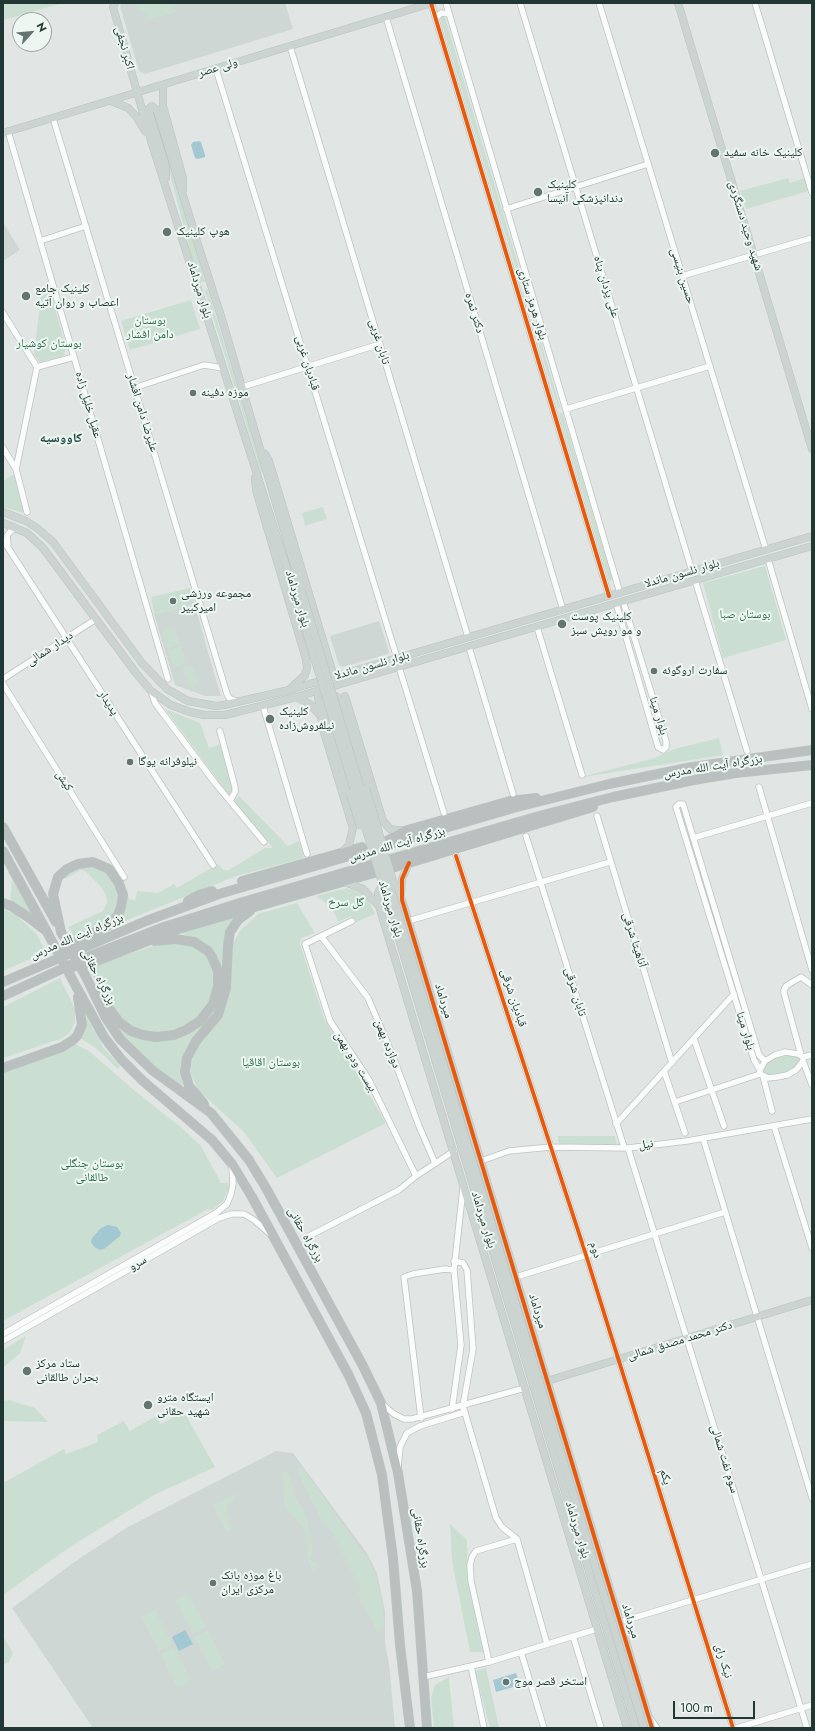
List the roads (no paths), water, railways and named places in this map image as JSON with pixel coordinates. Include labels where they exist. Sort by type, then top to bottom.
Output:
[{"type":"highway","name":"بزرگراه آیت الله مدرس","points":[[3,981],[174,910],[219,894],[551,798],[692,767],[812,750]]},
{"type":"highway","name":"بزرگراه آیت الله مدرس","points":[[3,996],[90,956],[164,927],[243,902],[539,816],[694,780],[736,773],[812,765]]},
{"type":"highway","points":[[174,910],[199,895],[343,851],[385,842],[404,832],[510,801],[551,798]]},
{"type":"highway","points":[[51,973],[94,962],[149,942],[178,929],[345,882],[586,810],[613,798]]},
{"type":"highway","name":"بزرگراه حقانی","points":[[3,827],[86,975],[106,1018],[120,1039],[134,1054],[172,1086],[211,1113],[249,1160],[266,1188],[363,1366],[380,1403],[398,1473],[417,1591],[427,1728]]},
{"type":"highway","name":"بزرگراه حقانی","points":[[3,851],[104,1037],[120,1059],[143,1081],[212,1140],[232,1164],[274,1237],[348,1374],[366,1413],[382,1475],[394,1558],[400,1645],[410,1728]]},
{"type":"highway","points":[[54,960],[74,943],[109,925],[118,915],[122,907],[123,895],[119,883],[109,869],[93,862],[78,864],[67,869],[58,877],[53,894],[61,932]]},
{"type":"highway","points":[[3,903],[28,917],[47,932]]},
{"type":"highway","points":[[211,1113],[189,1086],[185,1072],[187,1058],[196,1041],[218,1016],[226,988],[228,945],[232,928],[247,913],[269,903]]},
{"type":"highway","points":[[86,975],[114,1017],[132,1031],[156,1037],[170,1036],[186,1030],[200,1021],[212,1004],[219,979],[216,965],[208,951],[194,942],[176,939],[149,942],[130,940]]},
{"type":"highway","points":[[3,1068],[62,1047],[77,1036],[82,1025],[82,1012],[77,988]]},
{"type":"main road","name":"اکبر نجفی","points":[[115,3],[113,7],[135,93]]},
{"type":"main road","name":"ولی عصر","points":[[5,132],[432,3]]},
{"type":"main road","name":"شهید وحید دستگردی","points":[[678,3],[812,449]]},
{"type":"main road","points":[[163,85],[163,106],[184,178],[183,196]]},
{"type":"main road","name":"بلوار میرداماد","points":[[135,93],[167,188],[254,466],[299,593]]},
{"type":"main road","points":[[111,100],[123,105],[132,112],[151,141]]},
{"type":"main road","name":"بلوار میرداماد","points":[[167,188],[166,167],[149,108],[152,106],[156,108],[159,117],[242,387],[299,593],[636,1728]]},
{"type":"main road","points":[[204,308],[201,288],[202,285],[208,284],[214,294]]},
{"type":"main road","points":[[258,442],[269,461],[334,677]]},
{"type":"main road","points":[[254,466],[256,490],[304,648],[307,664],[306,672],[302,678],[289,690]]},
{"type":"main road","name":"بلوار نلسون ماندلا","points":[[3,512],[26,521],[37,528],[53,542],[148,670],[167,688],[184,699],[198,704],[216,706],[289,690],[812,536]]},
{"type":"main road","name":"بلوار نلسون ماندلا","points":[[3,523],[15,527],[35,540],[49,554],[136,673],[152,691],[171,705],[204,715],[225,715],[315,692],[812,546]]},
{"type":"main road","points":[[660,581],[662,590]]},
{"type":"main road","points":[[304,648],[309,652],[316,653],[322,649],[324,642]]},
{"type":"main road","points":[[315,692],[324,680]]},
{"type":"main road","points":[[341,705],[354,680]]},
{"type":"main road","points":[[310,684],[314,688],[323,729],[353,828],[349,845],[343,851]]},
{"type":"main road","points":[[353,828],[361,822],[364,813],[340,729],[328,716],[324,708],[325,701],[331,696],[336,696],[339,698],[391,872],[395,913]]},
{"type":"main road","points":[[345,696],[383,821],[390,829],[404,832]]},
{"type":"main road","points":[[296,697],[310,704],[320,715],[329,729],[376,876],[395,913]]},
{"type":"main road","points":[[402,900],[402,879],[409,863]]},
{"type":"main road","points":[[345,882],[363,889],[379,906]]},
{"type":"main road","points":[[402,900],[396,885],[388,883],[383,885],[379,890],[379,906],[627,1728]]},
{"type":"main road","name":"میرداماد","points":[[402,900],[652,1728]]},
{"type":"main road","points":[[395,958],[408,963],[416,959],[418,953]]},
{"type":"main road","points":[[404,988],[407,978],[412,973],[420,971],[424,974]]},
{"type":"main road","name":"بلوار میرداماد","points":[[435,1048],[496,1239],[620,1643],[644,1728]]},
{"type":"main road","points":[[496,1239],[515,1275]]},
{"type":"main road","name":"دکتر محمد مصدق شمالی","points":[[547,1381],[812,1300]]},
{"type":"main road","points":[[509,1336],[513,1317]]},
{"type":"main road","points":[[533,1415],[552,1448]]},
{"type":"main road","points":[[620,1643],[633,1665]]},
{"type":"street","name":"بلوار هرمز ستاری","points":[[432,3],[609,596]]},
{"type":"street","name":"بلوار هرمز ستاری","points":[[446,3],[620,593]]},
{"type":"street","name":"علی یزدان پناه","points":[[520,3],[692,571]]},
{"type":"street","name":"حسین بنیسی","points":[[599,3],[766,550]]},
{"type":"street","points":[[755,3],[812,193]]},
{"type":"street","points":[[436,18],[441,13],[449,14]]},
{"type":"street","name":"دکتر ثمره","points":[[386,17],[563,610]]},
{"type":"street","name":"تابان غربی","points":[[290,46],[468,637]]},
{"type":"street","name":"قبادیان غربی","points":[[216,68],[397,658]]},
{"type":"street","name":"علیرضا دامن افشار","points":[[53,118],[227,694],[229,698],[238,702]]},
{"type":"street","name":"عقیل خلیل زاده","points":[[5,132],[40,241],[168,679]]},
{"type":"street","points":[[506,209],[648,164]]},
{"type":"street","points":[[40,241],[86,226]]},
{"type":"street","points":[[682,276],[812,238]]},
{"type":"street","points":[[3,314],[37,367],[16,469]]},
{"type":"street","points":[[242,387],[380,344]]},
{"type":"street","points":[[37,367],[74,357]]},
{"type":"street","points":[[134,388],[204,365],[212,365],[223,368]]},
{"type":"street","points":[[566,409],[710,366]]},
{"type":"street","points":[[3,448],[16,469],[27,512]]},
{"type":"street","points":[[9,549],[7,536],[15,527]]},
{"type":"street","name":"پدیدار","points":[[3,540],[212,865]]},
{"type":"street","points":[[768,559],[812,709]]},
{"type":"street","points":[[695,580],[747,751]]},
{"type":"street","points":[[605,583],[610,584],[616,581]]},
{"type":"street","name":"بلوار مینا","points":[[619,602],[625,610],[666,741],[666,747],[663,750],[658,747],[618,611],[619,602]]},
{"type":"street","points":[[618,611],[625,610]]},
{"type":"street","name":"دیدار شمالی","points":[[3,679],[96,619]]},
{"type":"street","points":[[537,627],[582,775]]},
{"type":"street","points":[[469,647],[513,794]]},
{"type":"street","points":[[399,667],[444,813]]},
{"type":"street","name":"کیش","points":[[3,684],[124,877]]},
{"type":"street","points":[[152,691],[154,703],[230,801],[264,842]]},
{"type":"street","points":[[263,706],[307,854]]},
{"type":"street","points":[[220,731],[236,787],[230,801]]},
{"type":"street","points":[[759,787],[812,970]]},
{"type":"street","points":[[693,838],[812,803]]},
{"type":"street","name":"بلوار مینا","points":[[765,1061],[759,1055],[683,804],[680,804],[676,806],[754,1060],[761,1073],[772,1111]]},
{"type":"street","name":"آناهیتا شرقی","points":[[597,816],[672,1063]]},
{"type":"street","name":"تابان شرقی","points":[[526,836],[616,1124],[626,1147],[655,1235]]},
{"type":"street","name":"قبادیان شرقی","points":[[456,856],[551,1147]]},
{"type":"street","points":[[408,921],[610,862]]},
{"type":"street","points":[[321,936],[352,921]]},
{"type":"street","name":"بیست ودو بهمن","points":[[321,936],[305,944],[330,1021],[369,1080],[416,1176]]},
{"type":"street","name":"دوازده بهمن","points":[[321,936],[368,998],[435,1163]]},
{"type":"street","points":[[812,985],[803,977],[798,978],[786,986],[784,993],[802,1058],[812,1085]]},
{"type":"street","points":[[616,1124],[734,994]]},
{"type":"street","points":[[694,1039],[724,1126]]},
{"type":"street","points":[[761,1073],[765,1061],[780,1053],[802,1058],[812,1055]]},
{"type":"street","points":[[675,1102],[761,1073],[777,1078],[787,1075],[796,1070],[802,1058]]},
{"type":"street","points":[[664,1071],[685,1133]]},
{"type":"street","name":"نیل","points":[[480,1160],[509,1151],[551,1147],[626,1147],[703,1138],[812,1119]]},
{"type":"street","points":[[774,1126],[812,1248]]},
{"type":"street","points":[[703,1138],[812,1498]]},
{"type":"street","name":"دوم","points":[[551,1147],[618,1360]]},
{"type":"street","points":[[307,1237],[399,1190],[416,1176],[454,1151]]},
{"type":"street","name":"سرو","points":[[3,1334],[216,1213],[227,1204],[231,1194],[233,1184],[232,1164]]},
{"type":"street","points":[[452,1409],[461,1345],[454,1261],[463,1184]]},
{"type":"street","points":[[515,1275],[655,1235],[725,1212]]},
{"type":"street","name":"سرو","points":[[3,1341],[219,1218],[232,1214],[244,1214],[254,1220],[274,1237]]},
{"type":"street","name":"سوم نفت شمالی","points":[[655,1235],[807,1728]]},
{"type":"street","points":[[454,1261],[463,1263],[467,1270],[473,1349],[463,1406],[496,1518],[502,1527],[517,1539],[547,1644]]},
{"type":"street","points":[[421,1418],[404,1277],[444,1269],[454,1270]]},
{"type":"street","name":"یکم","points":[[618,1360],[693,1600]]},
{"type":"street","points":[[380,1403],[394,1414],[404,1419],[421,1418],[525,1388]]},
{"type":"street","points":[[398,1473],[400,1447],[408,1433],[420,1426],[465,1412]]},
{"type":"street","points":[[489,1662],[471,1581],[472,1557],[476,1551],[517,1539]]},
{"type":"street","points":[[620,1622],[812,1564]]},
{"type":"street","name":"نیک رای","points":[[693,1600],[733,1728]]},
{"type":"street","points":[[423,1677],[489,1662],[597,1629]]},
{"type":"street","points":[[573,1636],[601,1728]]},
{"type":"street","points":[[521,1652],[544,1728]]},
{"type":"street","points":[[471,1666],[484,1728]]},
{"type":"street","points":[[737,1728],[812,1704]]},
{"type":"street","points":[[649,1716],[657,1728]]},
{"type":"water","points":[[193,142],[201,142],[205,157],[198,159],[195,158],[191,145]]},
{"type":"water","points":[[108,1225],[117,1227],[121,1233],[120,1236],[104,1249],[100,1250],[94,1247],[91,1242],[92,1238],[101,1228]]},
{"type":"water","points":[[185,1630],[193,1644],[179,1651],[172,1637]]},
{"type":"water","name":"استخر قصر موج","points":[[516,1673],[520,1685],[496,1692],[493,1680]]},
{"type":"place","name":"کلینیک خانه سفید","points":[[715,153]]},
{"type":"place","name":"کلینیک دندانپزشکی آنیسا","points":[[538,192]]},
{"type":"place","name":"هوپ کلینیک","points":[[167,232]]},
{"type":"place","name":"کلینیک جامع اعصاب و روان آتیه","points":[[26,296]]},
{"type":"place","name":"موزه دفینه","points":[[193,393]]},
{"type":"place","name":"مجموعه ورزشی امیرکبیر","points":[[173,601]]},
{"type":"place","name":"کلینیک پوست و مو رویش سبز","points":[[562,624]]},
{"type":"place","name":"سفارت اروگوئه","points":[[654,671]]},
{"type":"place","name":"کلینیک نیلفروش‌زاده","points":[[270,719]]},
{"type":"place","name":"نیلوفرانه یوگا","points":[[130,762]]},
{"type":"place","name":"ستاد مرکز بحران طالقانی","points":[[27,1371]]},
{"type":"place","name":"ایستگاه مترو شهید حقانی","points":[[148,1405]]},
{"type":"place","name":"باغ موزه بانک مرکزی ایران","points":[[213,1583]]},
{"type":"place","name":"استخر قصر موج","points":[[506,1682]]},
{"type":"district","name":"کاووسیه","points":[[61,439]]},
{"type":"park label","name":"بوستان دامن افشار","points":[[150,328]]},
{"type":"park label","name":"بوستان کوشیار","points":[[49,344]]},
{"type":"park label","name":"بوستان صبا","points":[[745,615]]},
{"type":"park label","name":"گل سرخ","points":[[346,903]]},
{"type":"park label","name":"بوستان اقاقیا","points":[[271,1063]]},
{"type":"park label","name":"بوستان جنگلی طالقانی","points":[[92,1171]]}]
